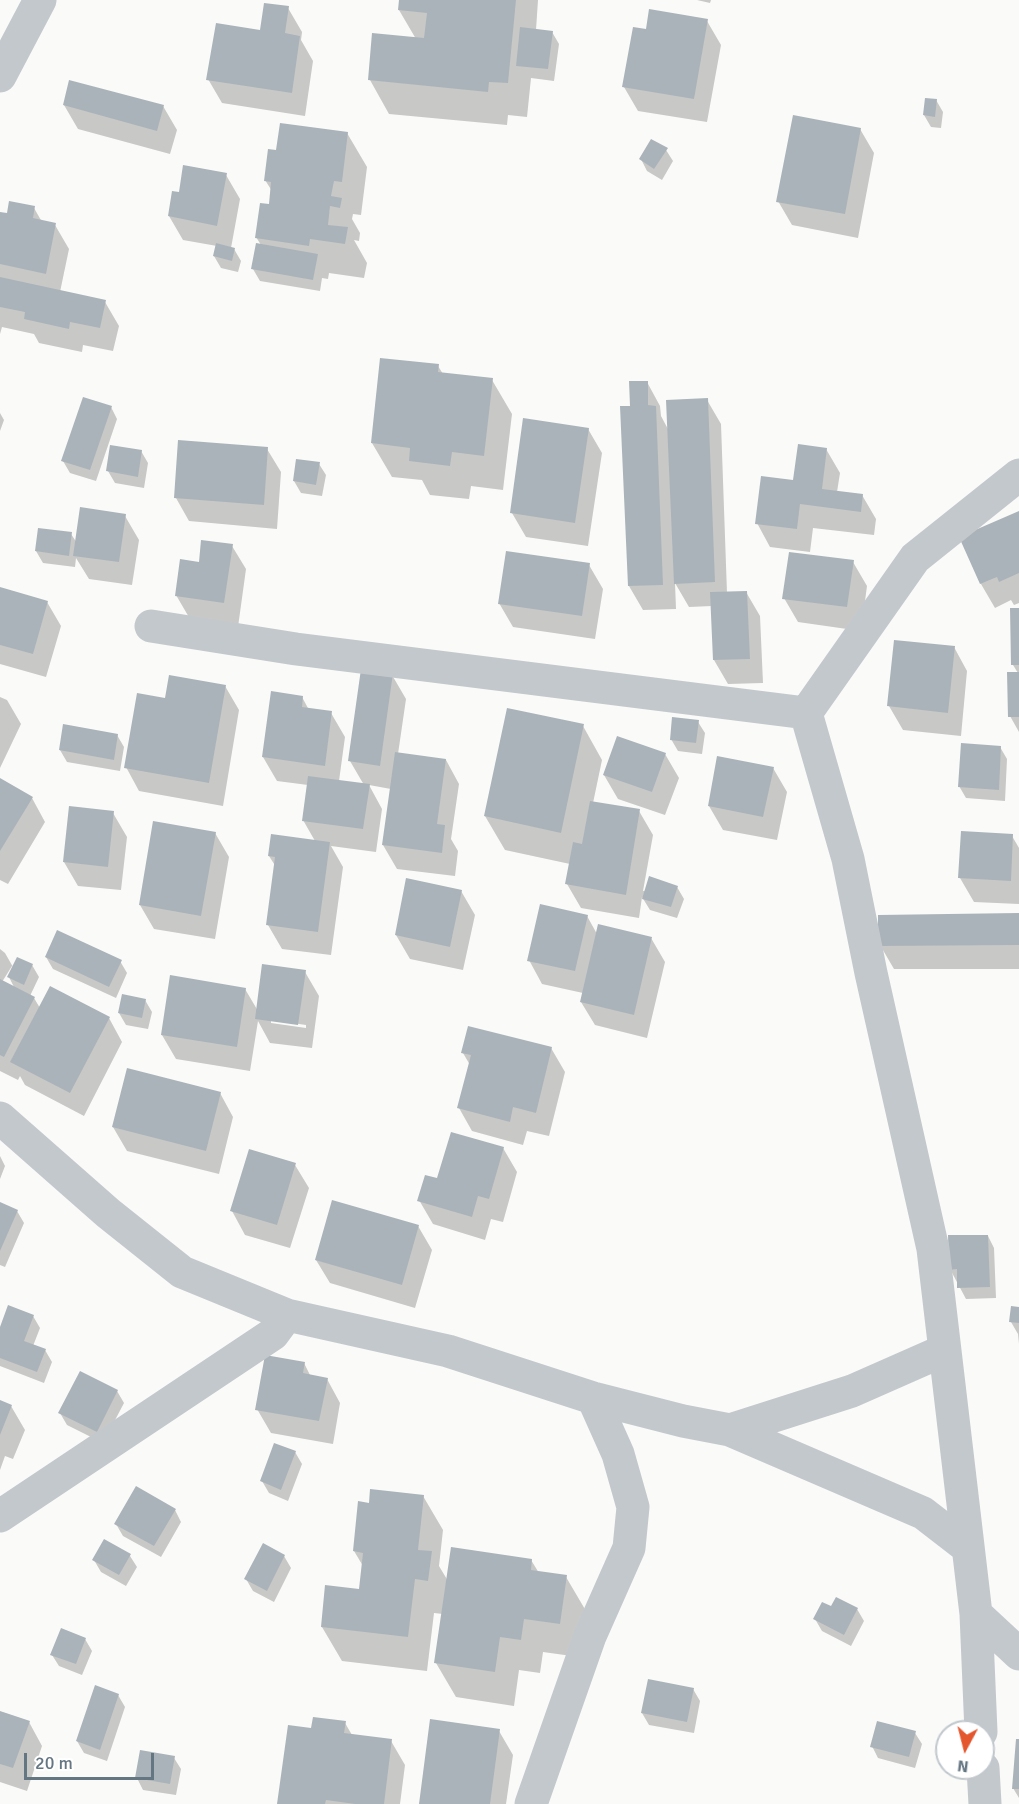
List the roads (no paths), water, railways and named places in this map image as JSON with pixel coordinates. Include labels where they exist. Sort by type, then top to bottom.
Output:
[{"type":"street","points":[[0,76],[40,0]]},
{"type":"street","points":[[806,713],[915,558],[1019,475]]},
{"type":"street","points":[[151,626],[296,649],[806,713]]},
{"type":"street","points":[[806,713],[848,859],[933,1250],[976,1614],[980,1720]]},
{"type":"street","points":[[0,1118],[108,1213],[182,1272],[287,1315],[448,1351],[593,1398],[683,1421],[730,1430],[922,1513],[967,1547]]},
{"type":"street","points":[[0,1516],[273,1334],[287,1315]]},
{"type":"street","points":[[730,1430],[852,1391],[945,1350]]},
{"type":"street","points":[[531,1804],[590,1636],[629,1548],[633,1508],[618,1454],[593,1398]]},
{"type":"street","points":[[976,1614],[1019,1654]]},
{"type":"street","points":[[984,1780],[985,1804]]}]
